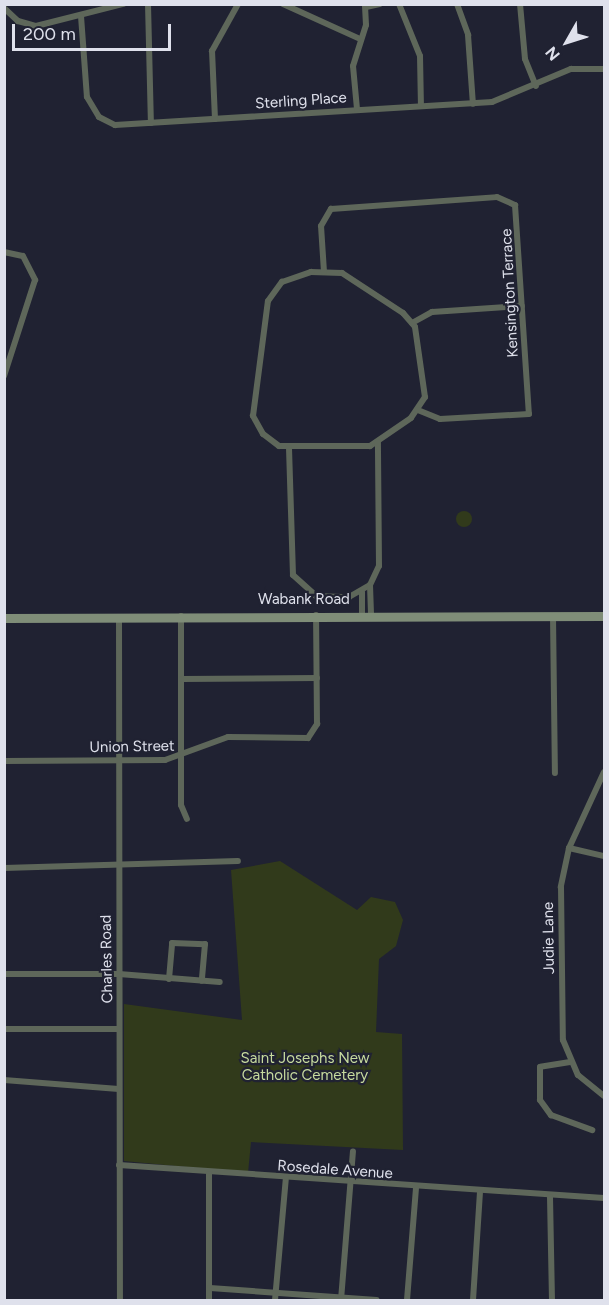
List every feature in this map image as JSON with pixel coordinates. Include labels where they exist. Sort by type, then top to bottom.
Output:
[{"type":"street","points":[[4,8],[18,21],[36,26],[123,4]]},
{"type":"street","points":[[140,4],[148,6],[151,123]]},
{"type":"street","points":[[214,119],[212,51],[238,4]]},
{"type":"street","points":[[283,4],[360,39]]},
{"type":"street","points":[[357,109],[353,66],[365,6],[380,4]]},
{"type":"street","points":[[399,4],[420,56],[421,106]]},
{"type":"street","points":[[457,4],[468,35],[473,104]]},
{"type":"street","points":[[520,4],[525,59],[536,86]]},
{"type":"street","name":"Sterling Place","points":[[81,16],[92,109],[115,125],[501,101],[571,69],[604,69]]},
{"type":"street","name":"Kensington Terrace","points":[[324,272],[321,226],[331,209],[502,197],[518,215],[529,414],[440,419],[418,410]]},
{"type":"street","points":[[4,252],[23,256],[35,280],[4,376]]},
{"type":"street","points":[[324,272],[342,273],[412,323],[425,381],[418,410],[378,442],[347,449],[289,448],[266,438],[252,410],[266,307],[287,279],[324,272]]},
{"type":"street","points":[[412,323],[432,312],[522,306]]},
{"type":"street","points":[[367,615],[370,585],[379,566],[378,442]]},
{"type":"street","points":[[289,448],[293,575],[316,596],[362,592],[370,585]]},
{"type":"street","points":[[362,592],[367,615]]},
{"type":"street","name":"Wabank Road","points":[[4,618],[316,615],[604,616]]},
{"type":"street","name":"Union Street","points":[[4,760],[182,759],[228,737],[308,738],[317,724],[316,615]]},
{"type":"street","points":[[181,616],[181,805],[187,819]]},
{"type":"street","points":[[553,616],[555,773]]},
{"type":"street","name":"Charles Road","points":[[119,617],[120,1300]]},
{"type":"street","points":[[182,679],[317,678]]},
{"type":"street","name":"Judie Lane","points":[[570,1062],[562,1031],[561,886],[569,848],[604,772]]},
{"type":"street","points":[[569,848],[604,856]]},
{"type":"street","points":[[4,867],[119,868],[238,861]]},
{"type":"street","points":[[169,980],[172,943],[205,944],[202,981]]},
{"type":"street","points":[[4,974],[119,974],[169,980],[220,982]]},
{"type":"street","points":[[4,1029],[119,1029]]},
{"type":"street","points":[[592,1130],[551,1114],[540,1100],[540,1067],[570,1062],[604,1096]]},
{"type":"street","points":[[4,1080],[119,1089]]},
{"type":"street","points":[[341,1299],[353,1151]]},
{"type":"street","name":"Rosedale Avenue","points":[[119,1165],[209,1174],[286,1177],[480,1193],[604,1198]]},
{"type":"street","points":[[209,1174],[209,1300]]},
{"type":"street","points":[[275,1300],[286,1177]]},
{"type":"street","points":[[407,1300],[416,1188]]},
{"type":"street","points":[[472,1300],[480,1193]]},
{"type":"street","points":[[550,1197],[552,1300]]},
{"type":"street","points":[[210,1288],[377,1300]]},
{"type":"green space","points":[[461,511],[467,511],[472,519],[470,525],[461,527],[456,522],[456,516]]},
{"type":"green space","name":"Saint Josephs New Catholic Cemetery","points":[[280,861],[357,910],[371,897],[395,902],[403,920],[396,946],[379,959],[376,1032],[402,1034],[403,1150],[251,1142],[248,1173],[124,1161],[124,1004],[242,1020],[231,870]]}]
